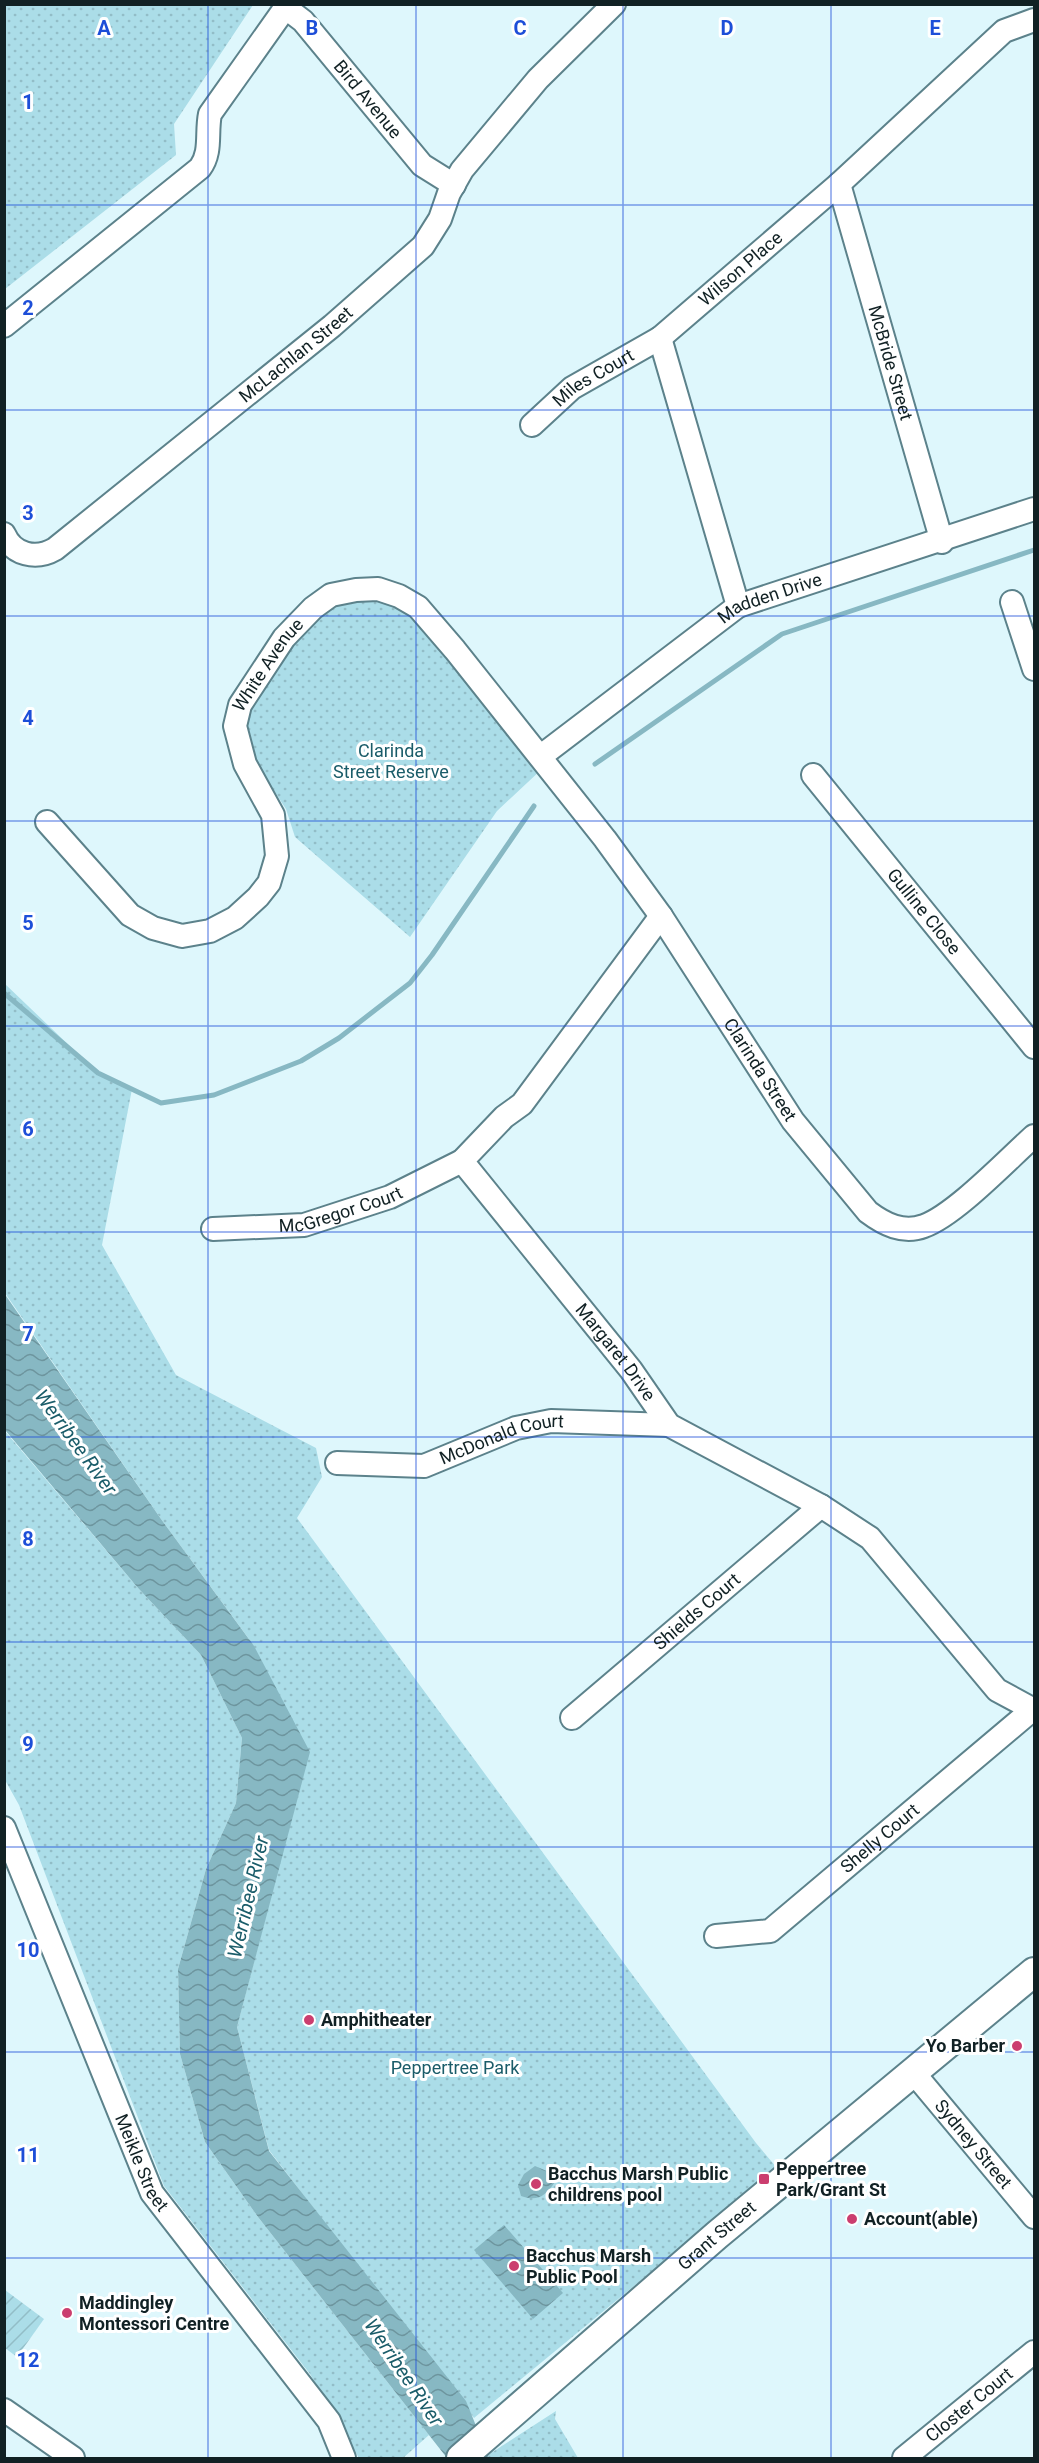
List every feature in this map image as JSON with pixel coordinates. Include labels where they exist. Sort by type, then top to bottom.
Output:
[{"type":"main road","name":"Grant Street","points":[[461,2458],[503,2424],[717,2235],[1035,1972]]},
{"type":"street","name":"McLachlan Street","points":[[4,534],[19,552],[45,555],[55,549],[332,326],[401,267],[423,246],[440,219],[462,170],[538,79],[614,4]]},
{"type":"street","name":"Bird Avenue","points":[[287,6],[303,21],[422,165],[454,184]]},
{"type":"street","points":[[4,326],[200,168],[207,158],[207,130],[210,114],[287,6]]},
{"type":"street","name":"Wilson Place","points":[[660,338],[839,184],[1004,31],[1035,20]]},
{"type":"street","name":"McBride Street","points":[[839,184],[942,542]]},
{"type":"street","points":[[660,338],[738,606]]},
{"type":"street","name":"Miles Court","points":[[532,425],[572,388],[660,338]]},
{"type":"street","name":"Madden Drive","points":[[541,756],[738,606],[942,542],[1035,509]]},
{"type":"street","name":"White Avenue","points":[[47,822],[130,915],[153,928],[182,936],[210,931],[235,918],[258,897],[269,883],[277,856],[273,815],[245,764],[235,726],[240,705],[284,638],[313,608],[331,595],[356,590],[378,589],[418,607],[541,756]]},
{"type":"street","points":[[1012,602],[1035,669]]},
{"type":"street","name":"Clarinda Street","points":[[541,756],[661,916],[793,1121],[868,1212],[883,1223],[899,1229],[923,1227],[948,1212],[1035,1136]]},
{"type":"street","name":"Gulline Close","points":[[813,775],[1035,1047]]},
{"type":"street","points":[[462,1161],[504,1117],[522,1104],[661,916]]},
{"type":"street","name":"McGregor Court","points":[[213,1229],[304,1225],[390,1197],[462,1161]]},
{"type":"street","name":"Margaret Drive","points":[[462,1161],[631,1370],[669,1425],[821,1506],[870,1538],[997,1690],[1033,1710]]},
{"type":"street","name":"McDonald Court","points":[[337,1462],[424,1466],[516,1428],[551,1420],[669,1425]]},
{"type":"street","name":"Shields Court","points":[[572,1718],[821,1506]]},
{"type":"street","name":"Shelly Court","points":[[716,1936],[770,1931],[1033,1710]]},
{"type":"street","name":"Meikle Street","points":[[4,1828],[153,2193],[329,2421],[345,2458]]},
{"type":"street","name":"Sydney Street","points":[[913,2072],[1035,2217]]},
{"type":"street","name":"Closter Court","points":[[904,2458],[1035,2352]]},
{"type":"street","points":[[4,2410],[73,2458]]},
{"type":"green space","points":[[5,4],[253,5],[174,124],[176,155],[5,289]]},
{"type":"green space","name":"Clarinda Street Reserve","points":[[376,599],[415,612],[543,768],[497,811],[410,937],[295,837],[286,809],[253,759],[245,726],[249,709],[291,644],[332,602]]},
{"type":"green space","name":"Peppertree Park","points":[[4,983],[98,1073],[132,1089],[102,1245],[176,1375],[316,1448],[322,1477],[297,1518],[756,2143],[777,2168],[474,2418],[269,2150],[237,2027],[270,1900],[249,1639],[161,1519],[5,1293]]},
{"type":"green space","points":[[4,1430],[138,1588],[201,1655],[242,1738],[236,1803],[206,1869],[178,1969],[180,2054],[205,2142],[258,2217],[429,2435],[403,2458],[359,2458],[310,2374],[164,2186],[19,1805],[5,1780]]},
{"type":"green space","points":[[5,2290],[44,2319],[17,2357],[5,2348]]},
{"type":"green space","points":[[556,2411],[555,2419],[578,2458],[489,2458],[488,2455]]},
{"type":"water","name":"Werribee River","points":[[4,1293],[161,1519],[254,1646],[310,1752],[237,2027],[269,2151],[466,2401],[489,2458],[447,2458],[258,2217],[205,2142],[180,2054],[178,1969],[206,1869],[236,1803],[242,1738],[201,1655],[138,1588],[5,1430]]},
{"type":"water","name":"Bacchus Marsh Public childrens pool","points":[[535,2166],[549,2172],[555,2182],[548,2191],[537,2198],[521,2196],[518,2185],[524,2174]]},
{"type":"water","points":[[504,2225],[563,2293],[533,2319],[474,2250]]},
{"type":"waterway","points":[[595,764],[782,634],[1034,550]]},
{"type":"waterway","points":[[4,993],[98,1073],[161,1103],[214,1095],[301,1061],[339,1038],[410,983],[432,955],[534,806]]},
{"type":"place","name":"Amphitheater","points":[[309,2020]]},
{"type":"place","name":"Yo Barber","points":[[1017,2046]]},
{"type":"place","name":"Peppertree Park/Grant St","points":[[764,2179]]},
{"type":"place","name":"Bacchus Marsh Public childrens pool","points":[[536,2184]]},
{"type":"place","name":"Account(able)","points":[[852,2219]]},
{"type":"place","name":"Bacchus Marsh Public Pool","points":[[514,2266]]},
{"type":"place","name":"Maddingley Montessori Centre","points":[[67,2313]]}]
